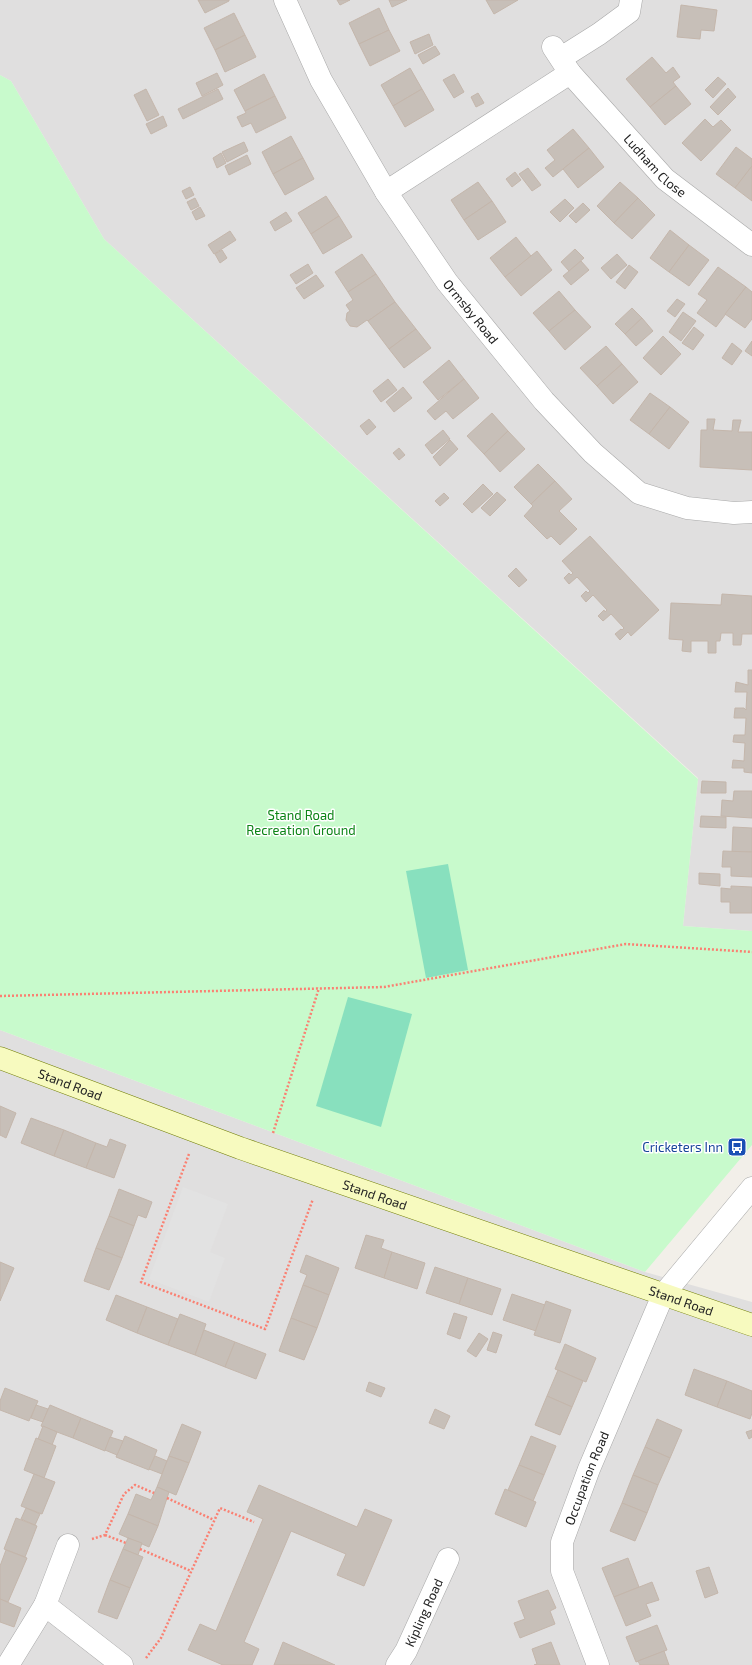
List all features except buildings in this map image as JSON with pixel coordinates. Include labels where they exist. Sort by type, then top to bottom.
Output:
[{"type":"street","name":"Ormsby Road","points":[[285,0],[321,80],[386,192],[447,282],[544,401],[593,453],[640,493],[687,508],[752,512]]},
{"type":"street","points":[[386,192],[562,59],[628,12],[631,0]]},
{"type":"street","name":"Ludham Close","points":[[562,59],[665,180],[752,246]]},
{"type":"street","name":"Stand Road","points":[[0,1058],[266,1156],[752,1325]]},
{"type":"street","name":"Occupation Road","points":[[598,1665],[562,1571],[562,1542],[589,1470],[663,1295],[752,1188]]},
{"type":"street","points":[[8,1665],[45,1605],[68,1545]]},
{"type":"street","name":"Kipling Road","points":[[397,1665],[406,1651],[448,1559]]},
{"type":"street","points":[[45,1605],[122,1665]]},
{"type":"path","points":[[0,996],[384,987],[626,944],[752,952]]},
{"type":"path","points":[[266,1156],[319,988]]},
{"type":"path","points":[[198,1131],[141,1282],[265,1329],[321,1175]]},
{"type":"path","points":[[105,1535],[124,1494],[135,1485],[154,1493]]},
{"type":"path","points":[[167,1498],[214,1520]]},
{"type":"path","points":[[145,1660],[161,1638],[220,1508],[254,1522]]},
{"type":"path","points":[[68,1545],[105,1535],[126,1543]]},
{"type":"path","points":[[140,1549],[191,1571]]},
{"type":"shaded area","points":[[0,0],[752,0],[752,931],[683,926],[698,778],[104,239],[11,81],[0,75]]},
{"type":"shaded area","points":[[0,1030],[645,1272],[752,1302],[752,1665],[0,1665]]},
{"type":"shaded area","points":[[183,1187],[228,1204],[210,1252],[225,1258],[209,1302],[149,1279]]},
{"type":"green space","name":"Stand Road Recreation Ground","points":[[0,75],[11,81],[104,239],[698,779],[683,926],[752,931],[752,1145],[645,1272],[0,1030]]},
{"type":"green space","points":[[448,864],[468,970],[426,978],[406,871]]},
{"type":"green space","points":[[348,997],[412,1014],[381,1127],[316,1106]]},
{"type":"place","name":"Cricketers Inn","points":[[737,1147]]}]
